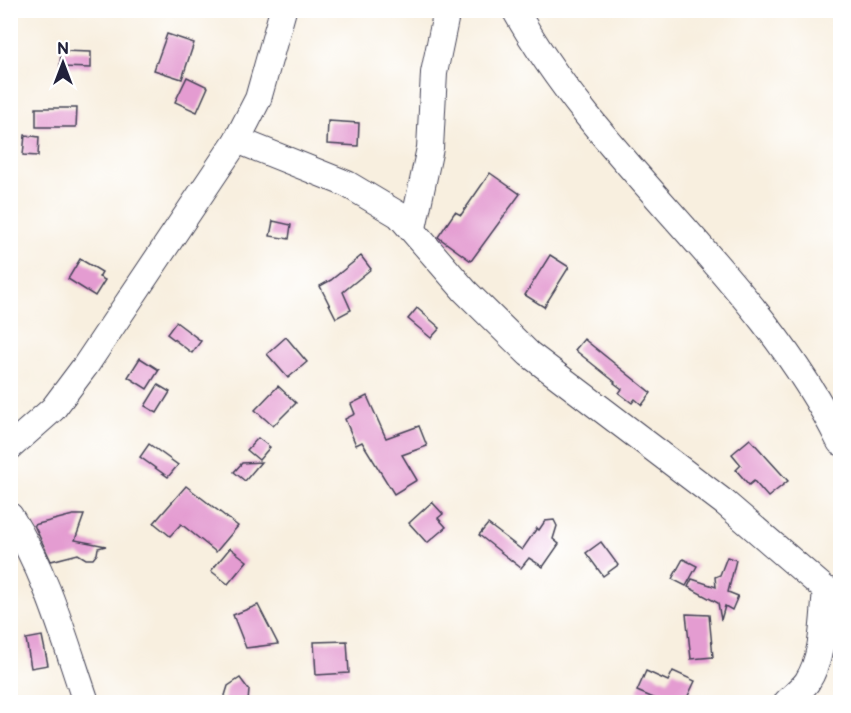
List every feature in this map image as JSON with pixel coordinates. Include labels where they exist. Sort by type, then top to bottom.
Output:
[{"type":"street","points":[[10,447],[53,409],[87,365],[237,140],[258,99],[283,10]]},
{"type":"street","points":[[413,228],[430,148],[434,73],[447,10]]},
{"type":"street","points":[[515,10],[555,74],[769,329],[816,397],[840,442]]},
{"type":"street","points":[[237,140],[347,184],[399,215],[413,228],[465,291],[529,354],[716,497],[833,592],[815,665],[807,682],[787,702]]},
{"type":"street","points":[[10,516],[40,570],[56,610],[86,702]]},
{"type":"building","points":[[167,34],[194,43],[182,79],[154,70]]},
{"type":"building","points":[[61,51],[91,52],[91,68],[60,67]]},
{"type":"building","points":[[187,77],[208,87],[197,112],[175,102]]},
{"type":"building","points":[[36,108],[77,108],[76,127],[36,127]]},
{"type":"building","points":[[328,121],[359,123],[358,146],[327,144]]},
{"type":"building","points":[[25,135],[39,137],[38,156],[23,155]]},
{"type":"building","points":[[490,173],[520,194],[471,261],[438,237],[455,212],[461,215]]},
{"type":"building","points":[[273,221],[291,225],[289,239],[270,236]]},
{"type":"building","points":[[550,255],[569,267],[544,307],[525,295]]},
{"type":"building","points":[[361,256],[371,269],[343,292],[351,310],[336,318],[320,286]]},
{"type":"building","points":[[80,259],[102,272],[99,277],[105,280],[95,296],[68,279]]},
{"type":"building","points":[[417,308],[440,328],[431,338],[408,319]]},
{"type":"building","points":[[176,322],[201,341],[192,353],[167,334]]},
{"type":"building","points":[[286,337],[307,362],[288,378],[267,354]]},
{"type":"building","points":[[584,339],[651,393],[642,405],[635,399],[632,403],[619,393],[622,389],[615,382],[575,350]]},
{"type":"building","points":[[140,358],[159,370],[147,389],[128,377]]},
{"type":"building","points":[[158,385],[170,392],[157,413],[145,406]]},
{"type":"building","points":[[278,386],[296,403],[273,426],[255,410]]},
{"type":"building","points":[[367,396],[386,438],[419,426],[427,446],[402,455],[417,480],[394,494],[362,442],[356,445],[345,419],[355,414],[351,404]]},
{"type":"building","points":[[258,438],[270,447],[259,460],[247,450]]},
{"type":"building","points":[[750,439],[788,481],[768,497],[754,481],[749,485],[736,470],[741,465],[732,454]]},
{"type":"building","points":[[149,444],[178,465],[168,477],[140,457]]},
{"type":"building","points":[[261,462],[245,481],[234,472],[242,463]]},
{"type":"building","points":[[186,486],[238,526],[216,552],[181,524],[170,536],[154,523]]},
{"type":"building","points":[[432,502],[443,514],[438,518],[446,527],[427,543],[409,523]]},
{"type":"building","points":[[73,515],[84,515],[75,540],[106,546],[98,548],[93,559],[86,559],[78,554],[51,561],[34,525]]},
{"type":"building","points":[[554,520],[557,526],[553,539],[559,544],[543,567],[529,558],[521,568],[479,535],[488,524],[522,550],[537,528],[539,530],[545,521]]},
{"type":"building","points":[[601,542],[618,565],[603,576],[586,553]]},
{"type":"building","points":[[230,548],[247,561],[228,584],[211,571]]},
{"type":"building","points":[[727,557],[736,560],[728,592],[738,596],[732,610],[725,606],[721,620],[718,603],[688,587],[692,579],[716,587],[715,577],[720,575]]},
{"type":"building","points":[[683,559],[697,566],[686,586],[672,579]]},
{"type":"building","points":[[258,605],[278,644],[246,648],[233,615]]},
{"type":"building","points":[[686,614],[709,615],[713,657],[691,659]]},
{"type":"building","points":[[42,636],[48,665],[31,668],[26,639]]},
{"type":"building","points":[[347,641],[349,673],[316,675],[314,642]]},
{"type":"building","points":[[646,671],[668,681],[673,671],[695,681],[685,702],[663,702],[637,691]]},
{"type":"building","points":[[240,678],[249,690],[248,702],[223,702],[228,686]]}]
